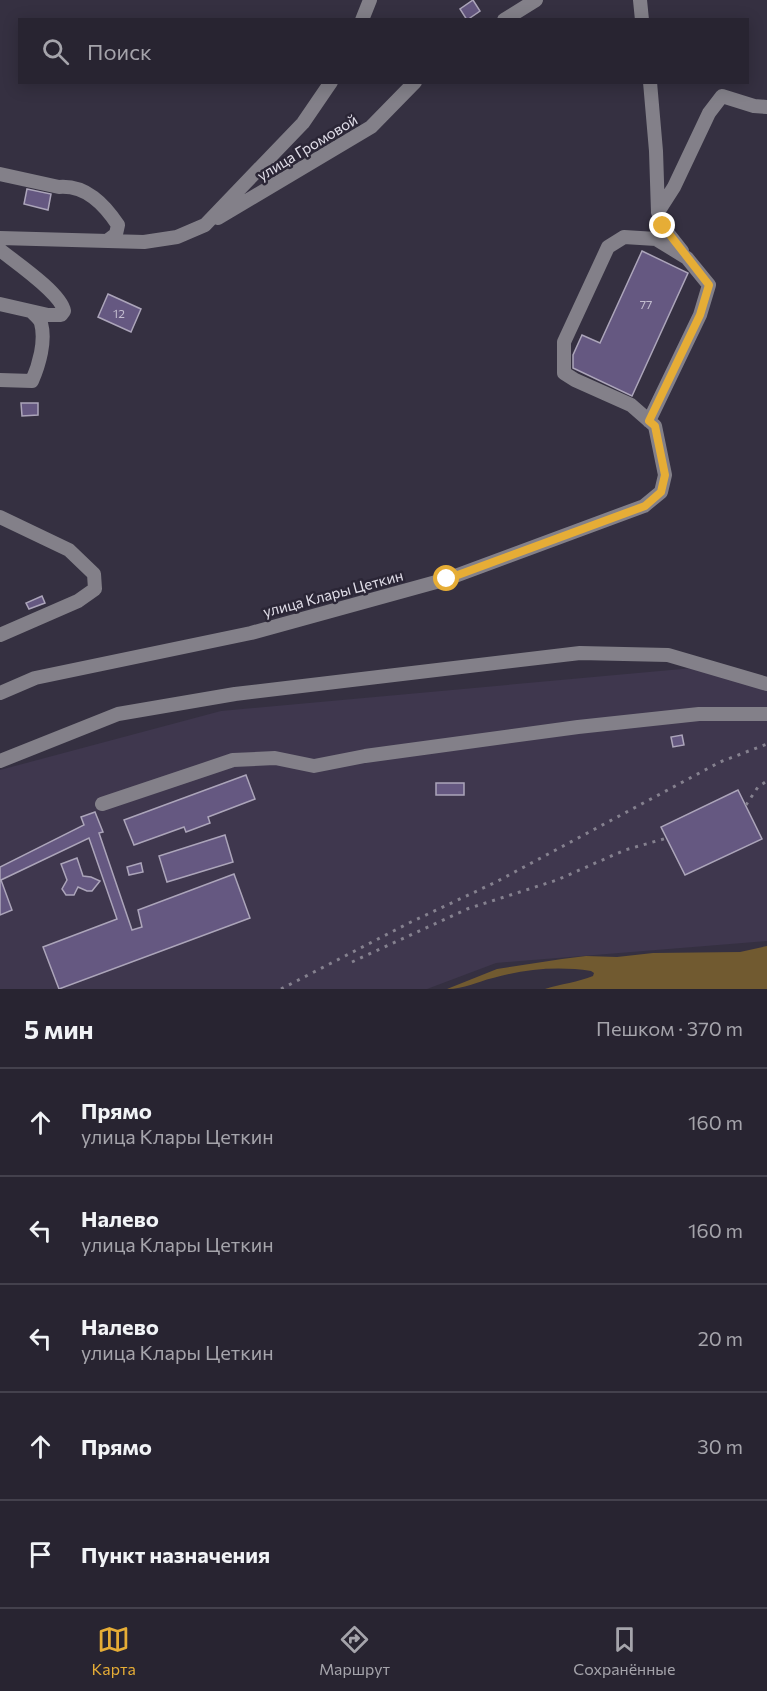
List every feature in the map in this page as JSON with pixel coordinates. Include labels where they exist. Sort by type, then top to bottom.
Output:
[{"type":"street","points":[[363,18],[370,0]]},
{"type":"street","points":[[507,18],[537,0]]},
{"type":"street","points":[[640,0],[642,18]]},
{"type":"street","points":[[205,225],[303,123],[330,84]]},
{"type":"street","name":"улица Громовой","points":[[0,238],[144,242],[177,237],[205,225],[268,190],[304,165],[371,127],[413,84]]},
{"type":"street","points":[[650,84],[658,212],[663,226],[709,285],[700,315],[649,421],[631,405],[567,376],[563,370],[564,342],[608,247],[624,237],[656,239],[687,258]]},
{"type":"street","points":[[658,212],[674,187],[716,102],[722,96],[754,106],[767,107]]},
{"type":"street","points":[[0,174],[59,187],[69,186],[87,192],[104,207],[117,225],[116,234],[107,241]]},
{"type":"street","points":[[0,250],[63,304],[64,311],[61,315],[32,312],[0,304]]},
{"type":"street","points":[[0,380],[32,381],[37,369],[42,340],[41,321],[32,312]]},
{"type":"street","name":"улица Клары Цеткин","points":[[0,693],[35,678],[251,633],[436,582],[645,506],[661,492],[665,475],[655,426],[649,421]]},
{"type":"street","points":[[0,517],[69,550],[94,574],[95,589],[78,601],[0,635]]},
{"type":"street","points":[[0,761],[118,714],[235,694],[580,653],[668,655],[767,684]]},
{"type":"street","points":[[102,804],[233,760],[275,758],[314,766],[364,756],[578,727],[699,714],[767,714]]},
{"type":"shaded area","points":[[693,668],[767,688],[767,941],[496,963],[427,989],[0,989],[0,770],[221,711]]},
{"type":"shaded area","points":[[767,946],[767,989],[545,989],[588,978],[594,973],[579,969],[541,969],[517,972],[465,987],[447,989],[497,969],[562,959],[653,953],[740,952]]},
{"type":"building","points":[[473,0],[480,11],[470,18],[466,18],[460,9]]},
{"type":"building","points":[[27,189],[51,194],[48,210],[24,204]]},
{"type":"building","points":[[642,251],[688,273],[632,396],[573,368],[573,355],[582,335],[600,343]]},
{"type":"building","points":[[108,294],[141,309],[131,332],[98,317]]},
{"type":"building","points":[[21,403],[38,403],[38,415],[22,416]]},
{"type":"building","points":[[42,596],[45,603],[29,609],[26,603]]},
{"type":"building","points":[[682,735],[684,745],[673,747],[671,737]]},
{"type":"building","points":[[246,775],[255,799],[208,817],[210,823],[186,832],[184,827],[134,845],[124,820]]},
{"type":"building","points":[[436,783],[464,783],[464,795],[436,795]]},
{"type":"building","points":[[738,790],[762,839],[685,875],[661,827]]},
{"type":"building","points":[[95,812],[103,832],[99,833],[132,930],[142,927],[138,910],[234,874],[250,918],[59,989],[43,947],[117,919],[89,838],[1,880],[12,910],[0,915],[0,867],[84,825],[81,817]]},
{"type":"building","points":[[225,835],[233,862],[167,882],[159,856]]},
{"type":"building","points":[[77,858],[83,876],[100,881],[92,891],[78,887],[74,895],[66,895],[62,889],[67,880],[61,864]]},
{"type":"building","points":[[141,863],[143,872],[129,875],[127,867]]},
{"type":"railway","points":[[281,989],[411,922],[496,882],[720,762],[767,744]]},
{"type":"railway","points":[[746,805],[758,787],[767,781]]},
{"type":"railway","points":[[352,962],[467,909],[557,880],[625,850],[667,838]]},
{"type":"route","points":[[447,579],[645,506],[661,492],[665,475],[655,426],[649,421],[700,315],[709,285],[663,226]]}]
